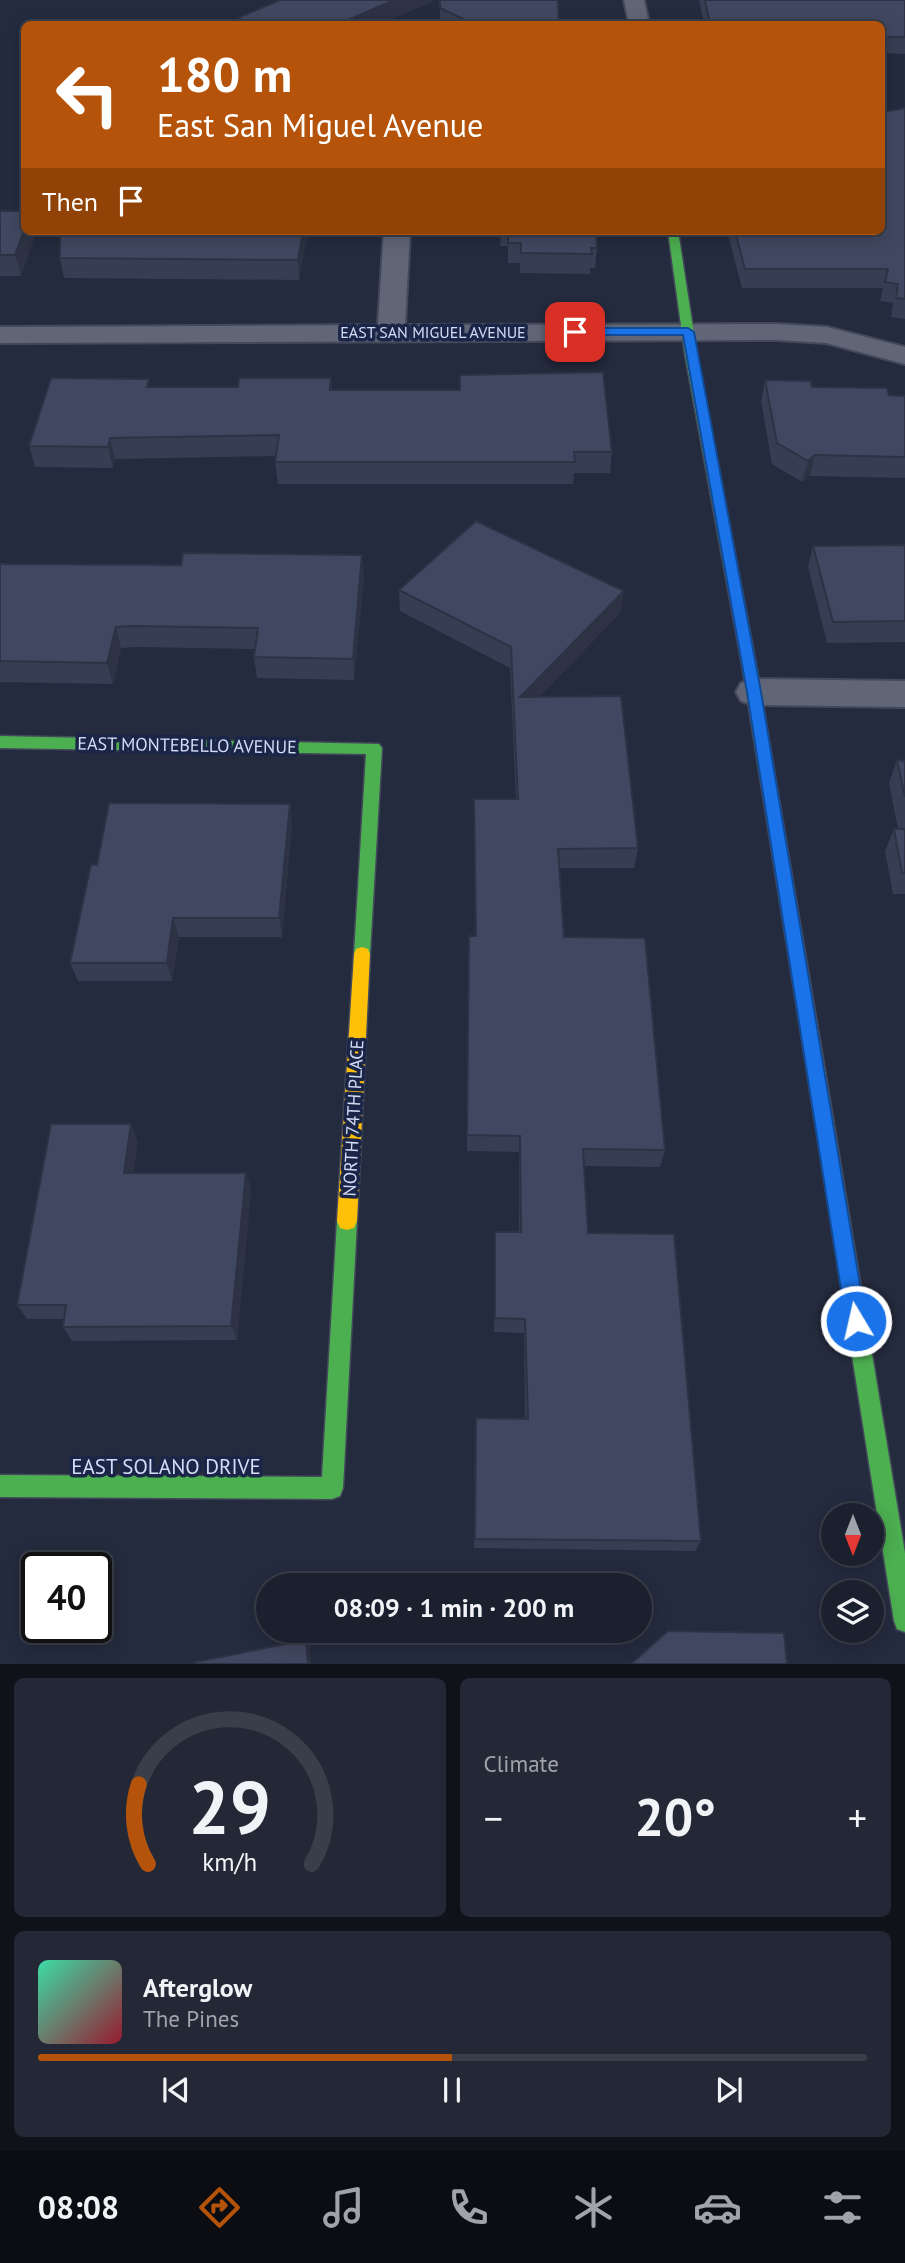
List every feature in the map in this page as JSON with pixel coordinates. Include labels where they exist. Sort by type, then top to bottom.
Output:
[{"type":"street","points":[[634,0],[638,21]]},
{"type":"street","points":[[391,332],[397,235]]},
{"type":"street","points":[[674,235],[688,332],[754,692],[905,1621]]},
{"type":"street","name":"EAST SAN MIGUEL AVENUE","points":[[0,335],[391,332],[827,335],[905,356]]},
{"type":"street","points":[[754,692],[905,694]]},
{"type":"street","name":"EAST MONTEBELLO AVENUE","points":[[0,742],[374,748]]},
{"type":"street","name":"NORTH 74TH PLACE","points":[[332,1488],[374,748]]},
{"type":"street","name":"EAST SOLANO DRIVE","points":[[0,1486],[332,1488]]},
{"type":"building","points":[[280,0],[394,0],[346,21],[244,21],[238,18]]},
{"type":"building","points":[[440,0],[558,0],[559,21],[468,21],[440,8]]},
{"type":"building","points":[[705,0],[905,0],[905,37],[885,37],[885,21],[709,21]]},
{"type":"building","points":[[905,108],[905,299],[896,298],[898,284],[885,282],[888,269],[745,269],[736,235],[885,235],[885,111]]},
{"type":"building","points":[[0,211],[21,211],[22,235],[15,255],[0,255]]},
{"type":"building","points":[[60,235],[302,235],[298,260],[60,258]]},
{"type":"building","points":[[508,235],[596,235],[597,248],[591,248],[592,254],[521,253],[521,243],[508,243]]},
{"type":"building","points":[[603,372],[612,452],[574,452],[575,462],[275,462],[279,435],[110,438],[108,447],[29,446],[51,378],[149,379],[147,387],[238,387],[239,378],[331,378],[330,390],[460,390],[460,375]]},
{"type":"building","points":[[765,380],[811,381],[812,387],[887,388],[889,395],[905,396],[905,457],[815,455],[808,461],[777,443]]},
{"type":"building","points":[[476,521],[624,591],[520,697],[621,696],[638,848],[558,849],[564,937],[645,938],[665,1150],[583,1149],[588,1233],[674,1234],[701,1541],[475,1539],[476,1418],[528,1419],[525,1319],[495,1318],[495,1232],[521,1232],[520,1136],[467,1135],[469,936],[476,936],[474,799],[518,799],[511,647],[399,590]]},
{"type":"building","points":[[905,545],[905,621],[833,622],[813,546]]},
{"type":"building","points":[[183,553],[362,555],[353,659],[254,657],[258,628],[132,626],[116,627],[107,663],[0,661],[0,564],[181,565]]},
{"type":"building","points":[[897,760],[905,761],[905,797]]},
{"type":"building","points":[[109,803],[290,804],[279,918],[173,918],[167,963],[70,963],[91,864],[97,865]]},
{"type":"building","points":[[894,829],[905,829],[905,873],[902,873]]},
{"type":"building","points":[[51,1124],[131,1124],[124,1173],[246,1173],[231,1326],[63,1327],[66,1305],[17,1305]]},
{"type":"building","points":[[668,1631],[784,1633],[787,1664],[631,1664]]},
{"type":"building","points":[[291,1643],[306,1643],[308,1664],[196,1664],[195,1662]]},
{"type":"traffic: fast","points":[[674,235],[691,354],[750,670]]},
{"type":"traffic: fast","points":[[0,742],[374,748],[362,954]]},
{"type":"traffic: fast","points":[[817,1077],[905,1621]]},
{"type":"traffic: fast","points":[[0,1486],[332,1488],[347,1221]]},
{"type":"traffic: slow","points":[[750,670],[817,1077]]},
{"type":"traffic: slow","points":[[347,1221],[362,954]]},
{"type":"route","points":[[575,332],[688,332],[754,692],[856,1321]]}]
